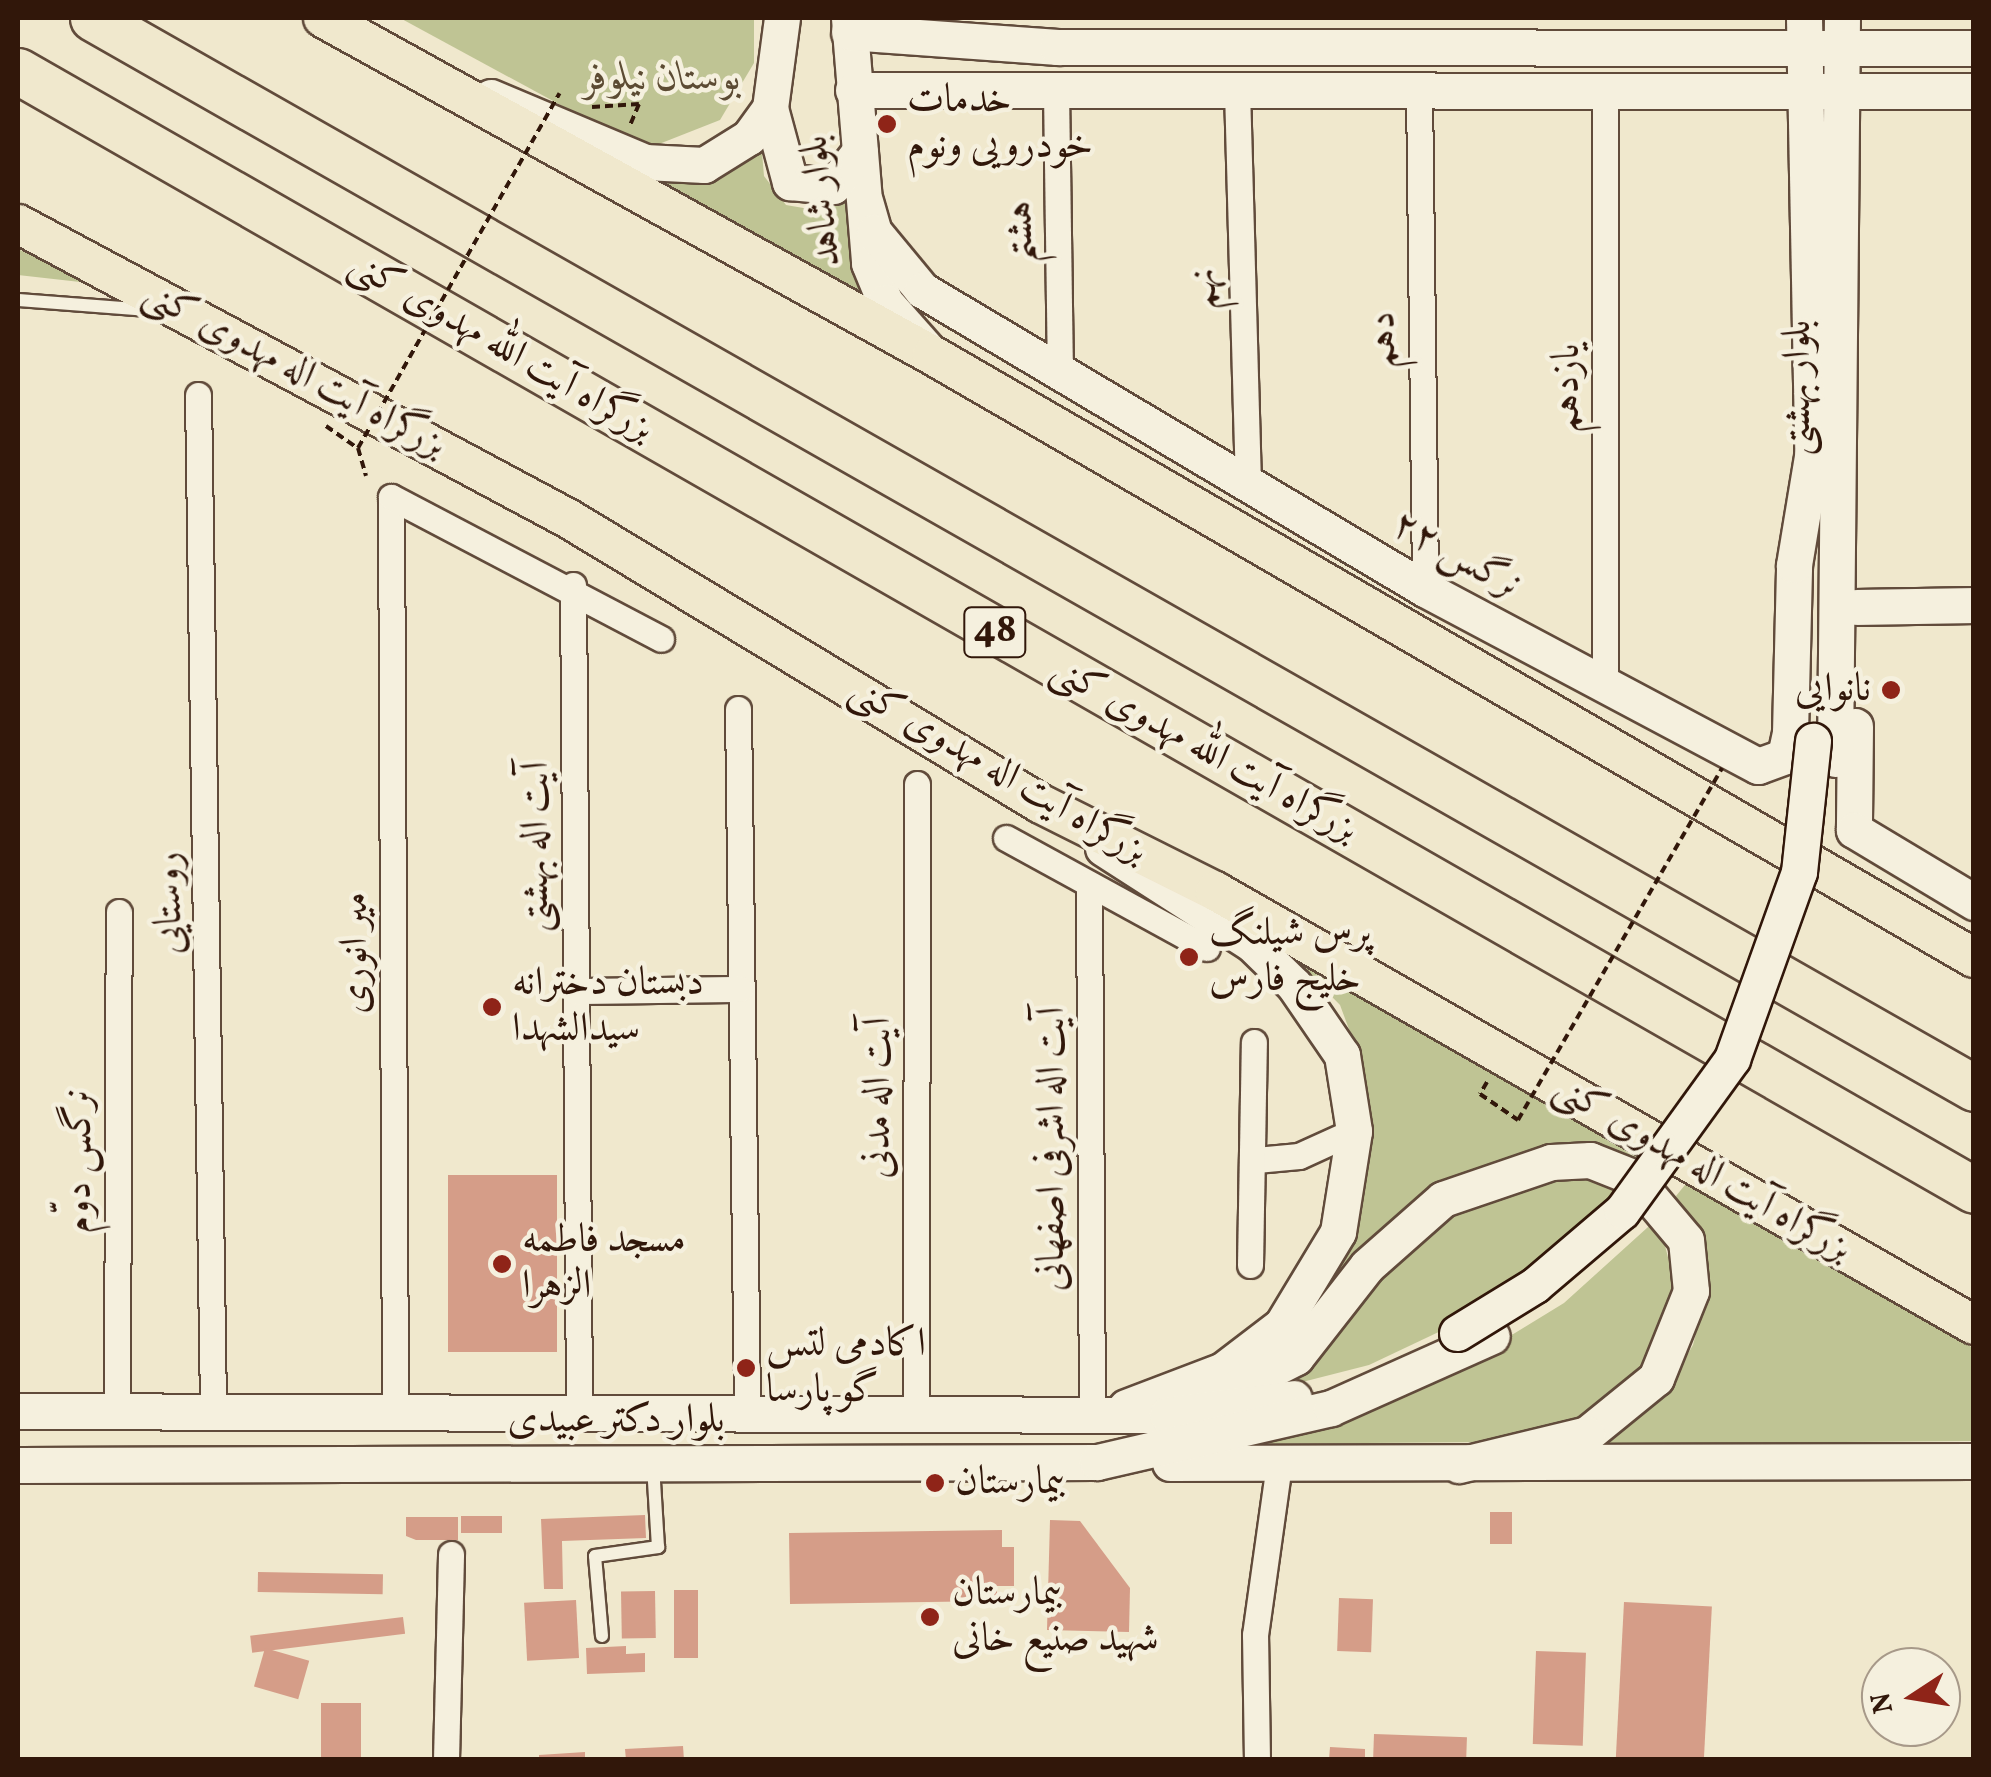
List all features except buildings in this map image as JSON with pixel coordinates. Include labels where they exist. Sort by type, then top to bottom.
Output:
[{"type":"highway","name":"48","points":[[93,18],[1974,1088]]},
{"type":"highway","name":"بزرگراه آیت الله مهدوی کنی","points":[[18,71],[1974,1190]]},
{"type":"main road","points":[[323,18],[932,356],[1974,958]]},
{"type":"main road","name":"بلوار شاهد","points":[[429,74],[676,168],[727,155],[770,108],[780,19]]},
{"type":"main road","points":[[849,25],[920,43],[1842,32],[1974,48]]},
{"type":"main road","name":"بلوار شاهد","points":[[849,25],[874,283],[932,356]]},
{"type":"main road","name":"بلوار بهشتی","points":[[1804,32],[1824,750]]},
{"type":"main road","name":"بلوار بهشتی","points":[[1824,750],[1841,393],[1842,32]]},
{"type":"main road","points":[[920,43],[921,90]]},
{"type":"main road","points":[[853,90],[1974,90]]},
{"type":"main road","points":[[770,108],[790,182],[833,186],[860,151]]},
{"type":"main road","name":"نرگس ۲۲","points":[[865,200],[874,232],[922,290],[1425,589],[1758,766],[1785,756],[1794,564],[1813,450]]},
{"type":"main road","name":"بزرگراه آیت اله مهدوی کنی","points":[[18,224],[200,319],[679,582],[1041,804],[1232,901],[1974,1326]]},
{"type":"main road","points":[[1841,393],[1857,607],[1854,830],[1974,902]]},
{"type":"main road","points":[[1857,607],[1974,606]]},
{"type":"main road","points":[[1474,1335],[1622,1211],[1732,1060],[1800,872],[1824,750]]},
{"type":"main road","points":[[1041,804],[1252,944],[1294,985],[1342,1055],[1354,1131],[1352,1177],[1338,1232],[1282,1324],[1224,1370],[1102,1413]]},
{"type":"main road","points":[[1167,1416],[1250,1386],[1296,1357],[1367,1266],[1442,1199],[1551,1162],[1590,1160],[1633,1177],[1686,1240],[1691,1291],[1656,1378],[1587,1434],[1459,1465]]},
{"type":"main road","name":"بلوار دکتر عبیدی","points":[[18,1411],[396,1408],[1167,1416],[1326,1390],[1474,1335]]},
{"type":"main road","name":"بلوار دکتر عبیدی","points":[[18,1465],[1097,1462],[1331,1408],[1474,1335]]},
{"type":"main road","points":[[1097,1462],[1459,1465],[1974,1460]]},
{"type":"street","name":"هشتم","points":[[1056,90],[1060,374]]},
{"type":"street","name":"نهم","points":[[1237,90],[1248,486]]},
{"type":"street","name":"دهم","points":[[1419,90],[1425,589]]},
{"type":"street","name":"یازدهم","points":[[1605,90],[1605,686]]},
{"type":"street","name":"روستایی","points":[[198,395],[213,1410]]},
{"type":"street","name":"میر انوری","points":[[396,1408],[391,497],[573,585]]},
{"type":"street","points":[[573,585],[661,638]]},
{"type":"street","name":"آیت اله بهشتی","points":[[573,585],[578,1409]]},
{"type":"street","points":[[738,709],[747,1410]]},
{"type":"street","name":"آیت اله مدنی","points":[[916,1412],[917,784]]},
{"type":"street","points":[[1006,838],[1207,948]]},
{"type":"street","name":"آیت اله اشرفی اصفهانی","points":[[1089,884],[1102,1413]]},
{"type":"street","name":"نرگس دوّم","points":[[117,1410],[119,912]]},
{"type":"street","points":[[576,991],[740,989]]},
{"type":"street","points":[[1250,1264],[1256,1160],[1254,1042]]},
{"type":"street","points":[[1256,1160],[1299,1156],[1354,1131]]},
{"type":"street","points":[[1299,1156],[1352,1177]]},
{"type":"street","points":[[1258,1760],[1255,1634],[1278,1464]]},
{"type":"street","points":[[446,1760],[452,1554]]},
{"type":"lane","points":[[18,300],[200,319]]},
{"type":"lane","points":[[602,1636],[594,1556],[658,1548],[653,1463]]},
{"type":"path","points":[[358,448],[560,93],[591,107],[639,104]]},
{"type":"path","points":[[326,426],[358,448],[366,476]]},
{"type":"path","points":[[1480,1094],[1518,1120],[1722,768]]},
{"type":"green space","name":"بوستان نیلوفر","points":[[400,18],[754,18],[754,63],[720,120],[659,144],[625,140]]},
{"type":"green space","points":[[761,141],[764,176],[786,205],[821,211],[854,192],[884,313],[642,172]]},
{"type":"green space","points":[[18,249],[89,283],[18,275]]},
{"type":"green space","points":[[1283,947],[1648,1160],[1641,1169],[1548,1147],[1457,1177],[1325,1309],[1227,1376],[1359,1210],[1365,1178],[1353,1040],[1340,1005]]},
{"type":"green space","points":[[1574,1174],[1623,1189],[1596,1219],[1445,1329],[1369,1365],[1236,1399],[1455,1207]]},
{"type":"green space","points":[[1689,1180],[1973,1348],[1973,1441],[1595,1444],[1667,1389],[1693,1345],[1703,1305],[1700,1255],[1676,1196]]},
{"type":"green space","points":[[1658,1218],[1676,1289],[1649,1364],[1589,1420],[1491,1442],[1227,1444],[1352,1416],[1440,1379],[1564,1303]]},
{"type":"place","name":"خدمات خودرویی ونوم","points":[[887,124]]},
{"type":"place","name":"نانوایی","points":[[1891,690]]},
{"type":"place","name":"پرس شیلنگ خلیج فارس","points":[[1189,957]]},
{"type":"place","name":"دبستان دخترانه سیدالشهدا","points":[[492,1007]]},
{"type":"place","name":"مسجد فاطمه الزهرا","points":[[502,1264]]},
{"type":"place","name":"اکادمی لتس گو پارسا","points":[[746,1368]]},
{"type":"place","name":"بیمارستان","points":[[935,1483]]},
{"type":"place","name":"بیمارستان شهید صنیع خانی","points":[[930,1617]]}]
